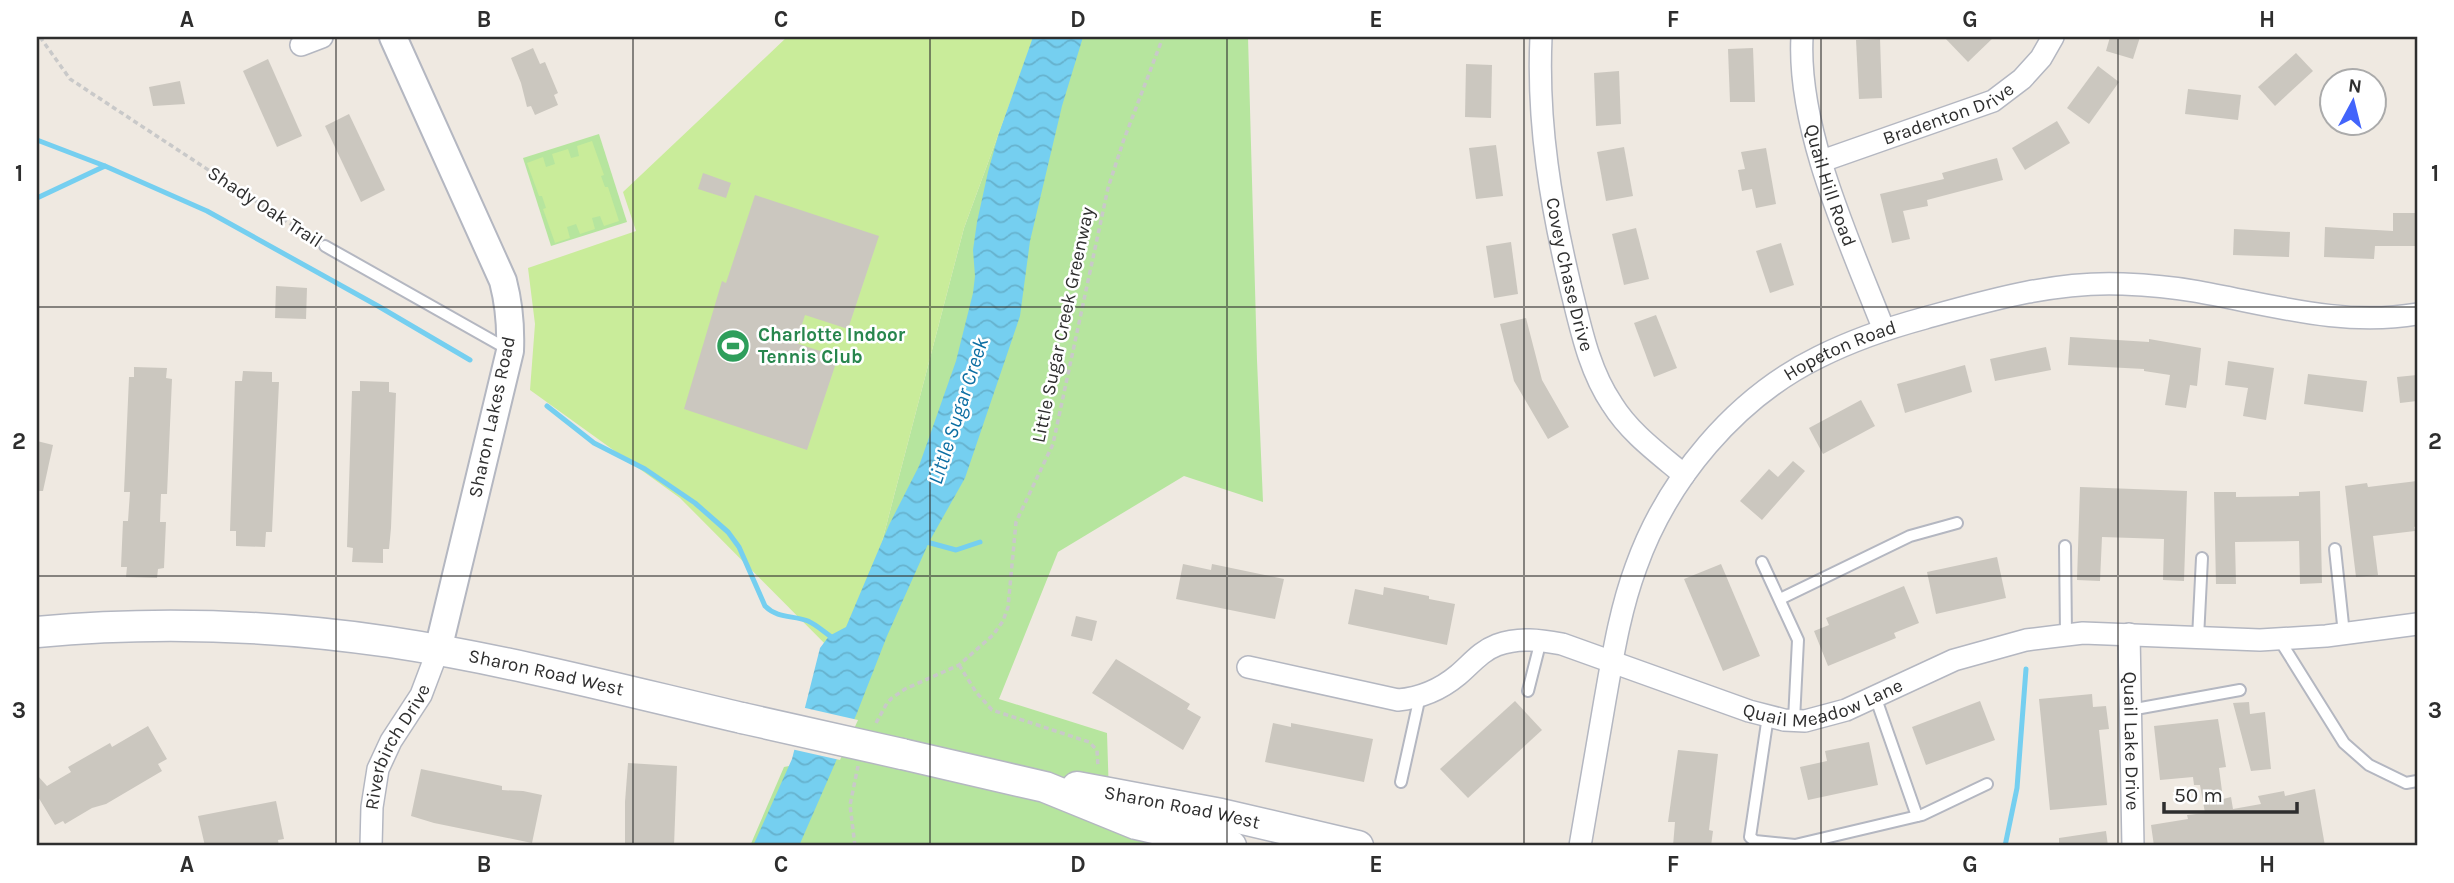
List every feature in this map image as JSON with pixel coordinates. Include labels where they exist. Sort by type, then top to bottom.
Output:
[{"type":"main road","name":"Sharon Road West","points":[[37,632],[85,627],[208,627],[300,632],[438,650],[1045,787],[1136,824],[1231,846]]},
{"type":"main road","name":"Sharon Road West","points":[[1045,787],[1072,786],[1130,796],[1358,846]]},
{"type":"street","points":[[300,45],[322,37]]},
{"type":"street","name":"Sharon Lakes Road","points":[[393,37],[503,281],[509,305],[510,351],[438,650]]},
{"type":"street","name":"Covey Chase Drive","points":[[1541,37],[1541,113],[1546,162],[1556,226],[1586,348],[1597,379],[1612,405],[1641,439],[1684,475]]},
{"type":"street","name":"Quail Hill Road","points":[[1802,37],[1804,89],[1830,192],[1884,330]]},
{"type":"street","name":"Bradenton Drive","points":[[1822,161],[1993,102],[2022,79],[2041,58],[2053,37]]},
{"type":"street","name":"Hopeton Road","points":[[1580,846],[1622,609],[1654,524],[1684,475],[1713,439],[1745,408],[1782,379],[1816,358],[1884,330],[1998,297],[2095,284],[2169,287],[2301,314],[2345,318],[2417,314]]},
{"type":"street","name":"Quail Meadow Lane","points":[[1248,667],[1398,700],[1420,696],[1441,687],[1489,649],[1518,640],[1541,640],[1562,644],[1768,716],[1794,720],[1833,715],[1922,673],[1978,652],[2026,640],[2066,635],[2129,634],[2279,639],[2417,624]]},
{"type":"street","name":"Quail Lake Drive","points":[[2129,634],[2133,846]]},
{"type":"street","name":"Riverbirch Drive","points":[[371,846],[372,807],[378,769],[391,741],[421,695],[438,650]]},
{"type":"lane","name":"Shady Oak Trail","points":[[325,246],[510,351]]},
{"type":"lane","points":[[1780,599],[1910,536],[1957,523]]},
{"type":"lane","points":[[2065,546],[2066,635]]},
{"type":"lane","points":[[2335,549],[2344,634]]},
{"type":"lane","points":[[2198,638],[2202,558]]},
{"type":"lane","points":[[1762,562],[1798,640],[1794,720]]},
{"type":"lane","points":[[2279,639],[2344,743],[2369,765],[2406,783],[2417,781]]},
{"type":"lane","points":[[1528,691],[1541,640]]},
{"type":"lane","points":[[2130,710],[2240,690]]},
{"type":"lane","points":[[1401,782],[1420,696]]},
{"type":"lane","points":[[1875,696],[1917,816]]},
{"type":"lane","points":[[1768,716],[1750,837],[1755,841],[1795,845],[1917,816],[1987,784]]},
{"type":"path","name":"Shady Oak Trail","points":[[40,37],[70,79],[325,246]]},
{"type":"path","name":"Little Sugar Creek Greenway","points":[[940,675],[959,664],[993,635],[1006,615],[1016,522],[1053,444],[1108,187],[1127,129],[1163,37]]},
{"type":"path","points":[[959,664],[976,692],[992,710],[1089,742],[1098,754],[1098,773]]},
{"type":"green space","name":"Charlotte Indoor Tennis Club","points":[[787,37],[1034,37],[964,228],[849,668],[680,498],[530,390],[535,324],[528,268],[636,231],[623,192]]},
{"type":"green space","points":[[1034,37],[1248,37],[1263,502],[1184,476],[1058,552],[999,699],[1107,733],[1110,827],[1181,846],[750,846],[784,767],[814,761],[849,668],[964,228]]},
{"type":"green space","points":[[599,134],[627,222],[551,246],[523,158]]},
{"type":"green space","points":[[592,141],[604,175],[601,176],[605,187],[608,187],[619,221],[604,226],[600,216],[592,218],[595,229],[580,234],[576,224],[567,227],[570,238],[555,243],[543,209],[546,208],[542,196],[539,196],[527,163],[543,157],[546,167],[555,164],[552,154],[568,149],[571,158],[579,156],[577,146]]},
{"type":"water","name":"Little Sugar Creek","points":[[1033,37],[1083,37],[1062,106],[1030,241],[1020,316],[965,478],[929,542],[799,846],[753,846],[792,759],[820,648],[829,636],[846,627],[889,525],[919,466],[956,361],[973,293],[973,250],[988,172]]},
{"type":"pier","points":[[801,707],[858,720],[840,760],[791,749]]},
{"type":"building","points":[[1944,37],[1994,37],[1968,62]]},
{"type":"building","points":[[2110,37],[2140,37],[2133,59],[2106,51]]},
{"type":"building","points":[[1880,39],[1882,98],[1859,99],[1856,40]]},
{"type":"building","points":[[533,48],[540,64],[545,62],[558,93],[554,95],[558,105],[535,115],[531,106],[527,107],[511,58]]},
{"type":"building","points":[[1753,48],[1755,102],[1730,102],[1728,49]]},
{"type":"building","points":[[2296,53],[2313,71],[2275,106],[2258,87]]},
{"type":"building","points":[[268,59],[302,136],[277,147],[243,71]]},
{"type":"building","points":[[1466,64],[1492,65],[1491,118],[1465,117]]},
{"type":"building","points":[[2098,66],[2119,82],[2089,124],[2067,108]]},
{"type":"building","points":[[1619,71],[1621,124],[1596,126],[1594,73]]},
{"type":"building","points":[[180,81],[185,104],[153,106],[149,87]]},
{"type":"building","points":[[2188,89],[2241,95],[2238,120],[2185,114]]},
{"type":"building","points":[[349,114],[385,190],[361,202],[325,126]]},
{"type":"building","points":[[2057,121],[2070,143],[2025,170],[2012,148]]},
{"type":"building","points":[[1496,145],[1503,196],[1476,199],[1469,148]]},
{"type":"building","points":[[1624,147],[1633,196],[1606,201],[1597,152]]},
{"type":"building","points":[[1766,148],[1776,204],[1756,208],[1752,189],[1742,191],[1738,170],[1745,169],[1741,152]]},
{"type":"building","points":[[1997,158],[2003,180],[1927,200],[1928,206],[1903,211],[1910,239],[1892,243],[1880,194],[1944,179],[1942,173]]},
{"type":"building","points":[[703,173],[731,183],[726,198],[698,189]]},
{"type":"building","points":[[755,195],[879,236],[848,329],[805,315],[796,343],[838,357],[807,450],[684,409],[722,281],[726,283]]},
{"type":"building","points":[[2393,213],[2417,213],[2417,246],[2375,246],[2374,259],[2324,257],[2325,227],[2393,231]]},
{"type":"building","points":[[1636,228],[1649,279],[1624,285],[1612,234]]},
{"type":"building","points":[[2234,229],[2290,232],[2289,257],[2233,255]]},
{"type":"building","points":[[1511,242],[1518,294],[1494,298],[1486,246]]},
{"type":"building","points":[[1781,243],[1794,285],[1770,293],[1756,251]]},
{"type":"building","points":[[276,286],[307,288],[306,319],[275,318]]},
{"type":"building","points":[[1656,315],[1677,368],[1654,377],[1634,323]]},
{"type":"building","points":[[1526,318],[1542,380],[1569,427],[1548,439],[1514,381],[1500,324]]},
{"type":"building","points":[[2070,337],[2149,342],[2149,339],[2201,348],[2197,386],[2190,385],[2186,408],[2165,405],[2170,375],[2144,369],[2068,365]]},
{"type":"building","points":[[2046,347],[2051,370],[1995,381],[1990,359]]},
{"type":"building","points":[[2228,361],[2274,368],[2266,420],[2243,416],[2248,388],[2225,385]]},
{"type":"building","points":[[1965,365],[1972,392],[1905,413],[1897,384]]},
{"type":"building","points":[[134,367],[167,368],[166,378],[172,379],[167,494],[161,494],[160,522],[166,522],[164,568],[158,569],[157,578],[126,577],[127,567],[121,567],[123,521],[128,521],[130,492],[124,492],[129,377],[134,377]]},
{"type":"building","points":[[243,371],[272,372],[272,382],[279,382],[272,532],[266,532],[265,547],[236,546],[236,531],[230,531],[235,381],[242,381]]},
{"type":"building","points":[[2308,374],[2367,381],[2363,412],[2304,404]]},
{"type":"building","points":[[2417,375],[2417,401],[2400,403],[2397,377]]},
{"type":"building","points":[[360,381],[389,382],[389,392],[396,393],[391,528],[389,549],[383,549],[383,563],[352,562],[353,548],[347,547],[352,391],[360,391]]},
{"type":"building","points":[[1861,400],[1875,426],[1823,454],[1809,428]]},
{"type":"building","points":[[37,441],[53,445],[43,491],[37,491]]},
{"type":"building","points":[[1793,461],[1805,471],[1762,520],[1740,501],[1769,469],[1778,477]]},
{"type":"building","points":[[2417,481],[2415,531],[2373,536],[2378,575],[2356,577],[2345,486],[2367,483],[2368,487]]},
{"type":"building","points":[[2080,487],[2187,491],[2184,581],[2163,580],[2164,539],[2102,537],[2100,581],[2077,580]]},
{"type":"building","points":[[2320,491],[2322,583],[2300,584],[2299,541],[2235,542],[2236,584],[2216,584],[2214,492],[2236,492],[2236,497],[2299,496],[2299,492]]},
{"type":"building","points":[[1997,557],[2006,598],[1936,614],[1927,572]]},
{"type":"building","points":[[1183,564],[1211,570],[1212,564],[1284,579],[1275,619],[1176,599]]},
{"type":"building","points":[[1721,564],[1760,656],[1723,671],[1684,579]]},
{"type":"building","points":[[1904,586],[1919,623],[1894,633],[1896,638],[1828,666],[1814,631],[1829,625],[1826,618]]},
{"type":"building","points":[[1384,587],[1455,604],[1447,645],[1348,624],[1355,589],[1383,595]]},
{"type":"building","points":[[1076,616],[1097,621],[1092,641],[1071,636]]},
{"type":"building","points":[[1116,659],[1190,704],[1187,709],[1201,717],[1183,750],[1092,693]]},
{"type":"building","points":[[2092,694],[2093,707],[2106,706],[2109,729],[2099,730],[2107,805],[2050,810],[2039,699]]},
{"type":"building","points":[[1515,701],[1542,730],[1468,798],[1440,769]]},
{"type":"building","points":[[1980,701],[1995,740],[1926,765],[1912,727]]},
{"type":"building","points":[[2249,702],[2250,714],[2265,712],[2271,769],[2251,771],[2233,703]]},
{"type":"building","points":[[2218,719],[2226,767],[2219,768],[2223,799],[2231,797],[2233,809],[2261,804],[2258,796],[2284,791],[2285,796],[2315,789],[2325,846],[2154,846],[2151,825],[2188,819],[2187,815],[2205,813],[2200,785],[2194,785],[2193,777],[2160,780],[2154,726]]},
{"type":"building","points":[[1273,723],[1291,727],[1291,723],[1373,739],[1364,782],[1265,762]]},
{"type":"building","points":[[148,726],[167,759],[158,764],[162,771],[106,804],[92,808],[65,824],[63,821],[55,825],[37,795],[37,775],[47,786],[71,772],[68,767],[110,743],[112,747]]},
{"type":"building","points":[[1869,742],[1878,785],[1808,800],[1800,767],[1827,761],[1825,751]]},
{"type":"building","points":[[1678,750],[1718,754],[1709,830],[1713,831],[1711,846],[1673,846],[1675,822],[1668,822]]},
{"type":"building","points":[[628,763],[677,766],[674,846],[625,846]]},
{"type":"building","points":[[421,769],[502,786],[502,790],[542,795],[532,843],[411,816]]},
{"type":"building","points":[[276,801],[284,839],[278,840],[279,846],[205,846],[198,816]]},
{"type":"building","points":[[2106,831],[2108,846],[2059,846],[2059,838]]},
{"type":"waterway","points":[[37,140],[105,166],[207,211],[470,360]]},
{"type":"waterway","points":[[37,198],[105,166]]},
{"type":"waterway","points":[[547,406],[594,443],[645,469],[695,503],[728,532],[739,547],[765,606],[780,615],[808,621],[833,638]]},
{"type":"waterway","points":[[923,541],[956,550],[980,542]]},
{"type":"waterway","points":[[2005,846],[2017,788],[2026,669]]},
{"type":"place","name":"Charlotte Indoor Tennis Club","points":[[733,346]]}]
